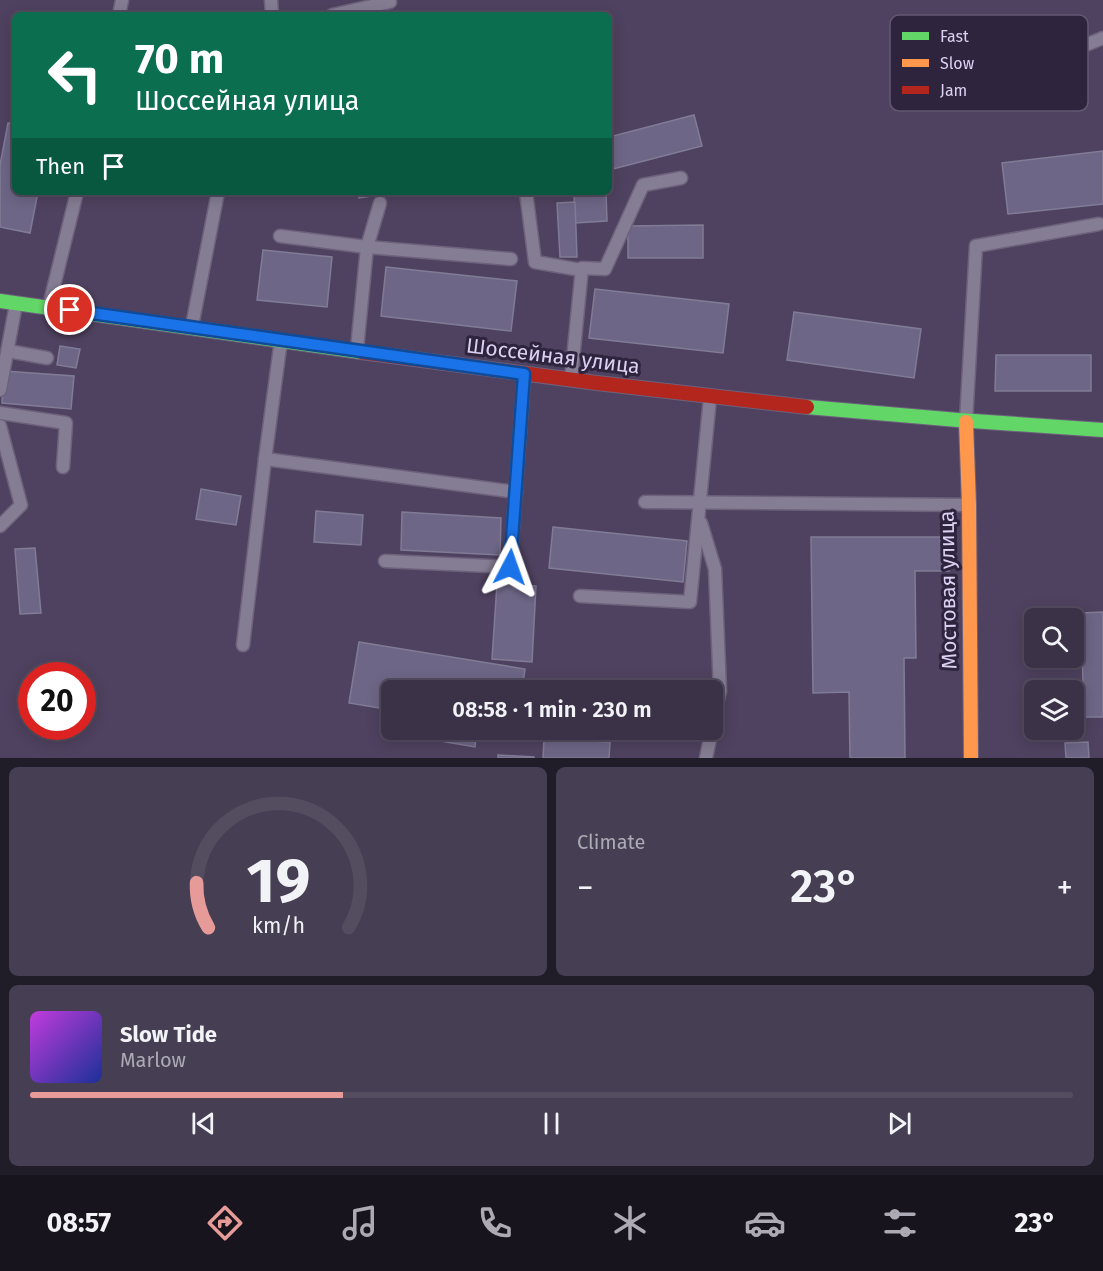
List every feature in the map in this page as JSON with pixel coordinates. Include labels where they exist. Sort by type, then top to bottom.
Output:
[{"type":"main road","name":"Шоссейная улица","points":[[0,301],[524,374],[710,397],[966,422],[1103,430]]},
{"type":"main road","name":"Мостовая улица","points":[[966,422],[971,758]]},
{"type":"lane","points":[[345,12],[390,2]]},
{"type":"lane","points":[[1088,44],[1103,38]]},
{"type":"lane","points":[[526,195],[535,262],[582,270],[582,268],[605,269],[643,185],[681,178]]},
{"type":"lane","points":[[49,307],[76,195]]},
{"type":"lane","points":[[192,327],[217,195]]},
{"type":"lane","points":[[357,350],[367,247],[380,203]]},
{"type":"lane","points":[[966,422],[976,246],[1099,224]]},
{"type":"lane","points":[[280,237],[511,259]]},
{"type":"lane","points":[[570,380],[582,270]]},
{"type":"lane","points":[[0,390],[16,303]]},
{"type":"lane","points":[[243,645],[282,339]]},
{"type":"lane","points":[[8,351],[47,358]]},
{"type":"lane","points":[[385,561],[510,567],[524,374]]},
{"type":"lane","points":[[580,596],[690,602],[710,397]]},
{"type":"lane","points":[[0,413],[66,423],[63,468]]},
{"type":"lane","points":[[0,426],[21,506],[0,526]]},
{"type":"lane","points":[[265,459],[516,492]]},
{"type":"lane","points":[[645,502],[699,510],[969,504]]},
{"type":"lane","points":[[699,510],[715,569],[720,680]]},
{"type":"lane","points":[[706,758],[709,740]]},
{"type":"building","points":[[694,115],[702,146],[612,169],[612,136]]},
{"type":"building","points":[[8,123],[12,124],[12,195],[37,195],[30,233],[0,227],[0,165]]},
{"type":"building","points":[[1103,151],[1103,204],[1008,214],[1002,163]]},
{"type":"building","points":[[358,195],[378,195],[359,198]]},
{"type":"building","points":[[574,195],[606,195],[607,221],[575,223]]},
{"type":"building","points":[[575,202],[577,257],[560,257],[557,203]]},
{"type":"building","points":[[703,225],[703,258],[628,258],[628,226]]},
{"type":"building","points":[[263,250],[332,257],[327,307],[257,300]]},
{"type":"building","points":[[386,267],[517,281],[511,331],[381,316]]},
{"type":"building","points":[[595,289],[729,304],[723,353],[589,338]]},
{"type":"building","points":[[794,312],[921,329],[914,378],[787,360]]},
{"type":"building","points":[[60,346],[80,349],[76,368],[57,365]]},
{"type":"building","points":[[996,355],[1091,355],[1091,391],[995,391]]},
{"type":"building","points":[[4,371],[74,376],[71,409],[2,403]]},
{"type":"building","points":[[201,489],[241,496],[236,525],[196,519]]},
{"type":"building","points":[[316,511],[363,515],[361,545],[314,542]]},
{"type":"building","points":[[402,512],[501,518],[500,555],[401,550]]},
{"type":"building","points":[[553,527],[687,541],[683,582],[549,568]]},
{"type":"building","points":[[811,537],[948,537],[949,571],[915,571],[916,658],[904,658],[905,758],[850,758],[849,692],[813,693]]},
{"type":"building","points":[[35,548],[41,613],[20,614],[15,549]]},
{"type":"building","points":[[497,584],[536,586],[532,662],[492,659]]},
{"type":"building","points":[[1103,612],[1103,717],[1084,717],[1084,613]]},
{"type":"building","points":[[359,642],[525,669],[523,680],[381,680],[381,708],[349,703]]},
{"type":"building","points":[[434,740],[476,740],[475,747]]},
{"type":"building","points":[[544,740],[610,742],[609,758],[543,758]]},
{"type":"building","points":[[1088,742],[1089,758],[1066,758],[1065,743]]},
{"type":"building","points":[[498,755],[534,757],[534,758],[498,758]]},
{"type":"traffic: fast","points":[[0,301],[361,352]]},
{"type":"traffic: fast","points":[[807,407],[1103,430]]},
{"type":"traffic: slow","points":[[966,422],[971,758]]},
{"type":"traffic: jam","points":[[361,352],[597,383],[807,407]]},
{"type":"route","points":[[70,310],[524,374],[510,567]]}]
